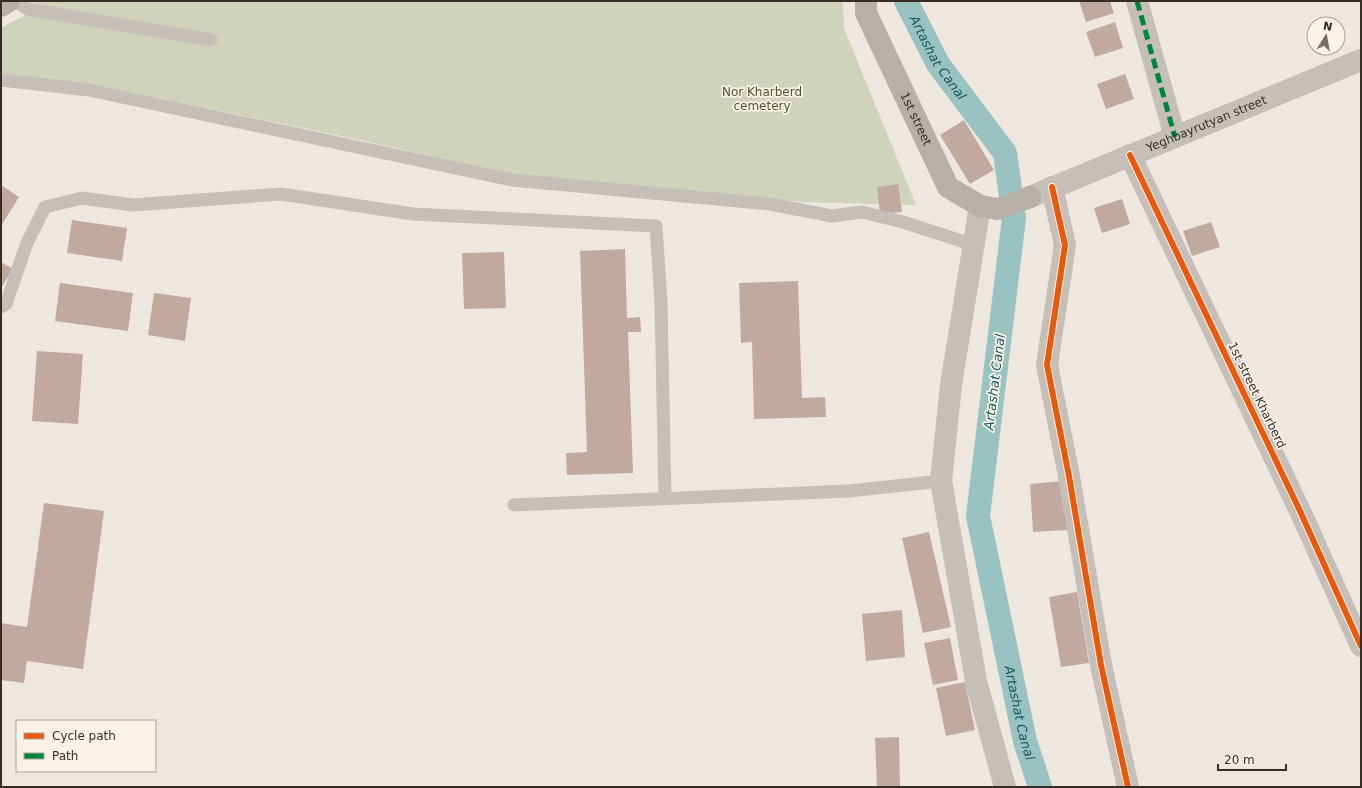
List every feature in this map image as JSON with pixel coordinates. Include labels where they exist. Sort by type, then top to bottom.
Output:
[{"type":"main road","points":[[1,6],[9,1]]},
{"type":"main road","name":"1st street","points":[[866,1],[866,13],[948,187],[989,207]]},
{"type":"main road","points":[[989,207],[1008,206],[1030,197]]},
{"type":"street","points":[[1137,1],[1175,137]]},
{"type":"street","name":"Yeghbayrutyan street","points":[[1030,197],[1361,60]]},
{"type":"street","name":"1st street Kharberd","points":[[1130,155],[1300,511],[1361,646]]},
{"type":"street","points":[[1052,188],[1065,245],[1047,365],[1069,476],[1101,665],[1128,787]]},
{"type":"street","points":[[989,207],[974,245],[951,384],[941,481],[976,681],[1005,787]]},
{"type":"lane","points":[[16,1],[28,9],[211,40]]},
{"type":"lane","points":[[1,80],[89,90],[512,180],[770,204],[832,216],[862,212],[903,222],[974,245]]},
{"type":"lane","points":[[1,307],[6,304],[27,243],[45,206],[82,198],[133,206],[281,194],[413,214],[656,226],[661,302],[665,499]]},
{"type":"lane","points":[[514,505],[849,491],[941,481]]},
{"type":"green space","name":"Nor Kharberd cemetery","points":[[36,1],[843,1],[844,28],[916,205],[802,202],[519,176],[360,140],[94,85],[1,75],[1,28],[31,12]]},
{"type":"building","points":[[1079,1],[1110,1],[1114,13],[1086,22]]},
{"type":"building","points":[[1115,22],[1123,48],[1095,57],[1086,32]]},
{"type":"building","points":[[1125,74],[1134,99],[1106,109],[1097,84]]},
{"type":"building","points":[[964,120],[994,170],[970,184],[940,135]]},
{"type":"building","points":[[898,184],[902,212],[880,214],[877,187]]},
{"type":"building","points":[[1,185],[19,197],[1,226]]},
{"type":"building","points":[[1122,199],[1130,224],[1102,233],[1094,208]]},
{"type":"building","points":[[72,220],[127,228],[122,261],[67,253]]},
{"type":"building","points":[[1211,222],[1220,247],[1192,256],[1183,231]]},
{"type":"building","points":[[625,249],[627,318],[640,317],[641,332],[628,332],[633,473],[567,475],[566,453],[587,452],[580,251]]},
{"type":"building","points":[[504,252],[506,308],[464,309],[462,253]]},
{"type":"building","points":[[1,262],[13,269],[1,288]]},
{"type":"building","points":[[798,281],[802,398],[825,397],[826,417],[754,419],[752,342],[741,343],[739,283]]},
{"type":"building","points":[[60,283],[133,293],[128,331],[55,321]]},
{"type":"building","points":[[154,293],[191,298],[185,341],[148,335]]},
{"type":"building","points":[[37,351],[83,354],[78,424],[32,421]]},
{"type":"building","points":[[1064,481],[1068,530],[1033,532],[1030,484]]},
{"type":"building","points":[[44,503],[104,511],[83,669],[27,661],[24,683],[1,680],[1,623],[27,627]]},
{"type":"building","points":[[929,532],[951,627],[923,633],[902,538]]},
{"type":"building","points":[[1077,592],[1089,663],[1061,667],[1049,597]]},
{"type":"building","points":[[902,610],[905,657],[866,661],[862,614]]},
{"type":"building","points":[[950,638],[958,680],[933,685],[924,643]]},
{"type":"building","points":[[965,682],[975,730],[946,736],[936,688]]},
{"type":"building","points":[[899,737],[900,787],[877,787],[875,738]]},
{"type":"waterway","name":"Artashat Canal","points":[[906,1],[938,64],[1005,153],[1014,218],[978,516],[1025,741],[1040,787]]},
{"type":"marked path","points":[[1137,1],[1175,137]]},
{"type":"cycle path","points":[[1130,155],[1300,511],[1361,646]]},
{"type":"cycle path","points":[[1052,187],[1065,245],[1047,365],[1069,476],[1101,665],[1128,787]]}]
